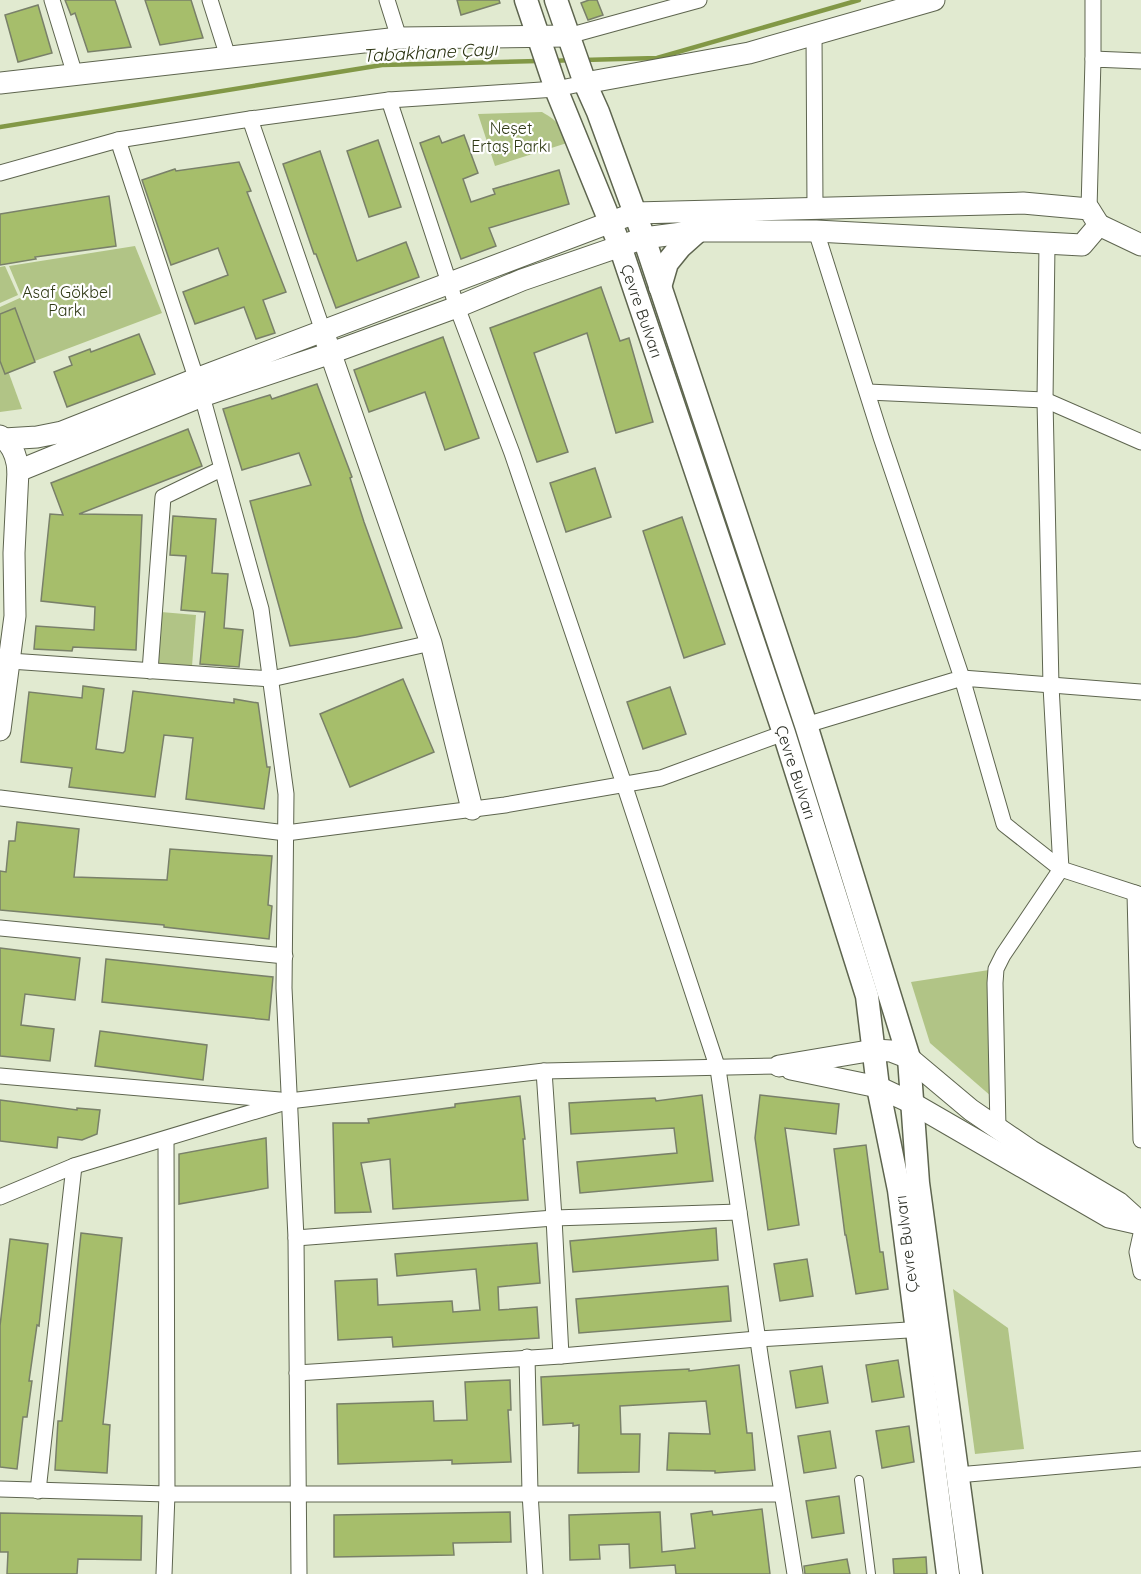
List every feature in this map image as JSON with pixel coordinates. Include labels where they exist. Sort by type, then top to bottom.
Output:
[{"type":"main road","name":"Çevre Bulvarı","points":[[526,0],[547,62],[620,246],[795,729],[909,1058],[927,1329],[948,1574]]},
{"type":"main road","name":"Çevre Bulvarı","points":[[556,0],[660,287],[795,729],[867,996],[878,1087],[957,1475],[971,1574]]},
{"type":"main road","points":[[660,287],[667,263],[698,231]]},
{"type":"street","points":[[52,0],[75,75]]},
{"type":"street","points":[[210,0],[228,57]]},
{"type":"street","points":[[387,0],[399,38]]},
{"type":"street","points":[[0,83],[399,38],[547,62],[577,60],[699,0]]},
{"type":"street","points":[[0,173],[118,140],[389,100],[547,62],[749,53],[934,0]]},
{"type":"street","points":[[2,437],[37,437],[62,432],[199,388],[331,353],[457,307],[522,280],[644,238],[698,231],[816,231],[1082,245],[1094,217],[1093,0]]},
{"type":"street","points":[[814,34],[816,231],[881,437],[962,678],[1004,824],[1061,869],[1138,894],[1141,1140]]},
{"type":"street","points":[[1093,59],[1141,61]]},
{"type":"street","points":[[389,100],[457,307],[512,453],[718,1069],[795,1574]]},
{"type":"street","points":[[250,120],[431,643],[472,809]]},
{"type":"street","points":[[118,140],[199,388],[261,609],[286,794],[285,956],[296,1238],[299,1574]]},
{"type":"street","points":[[18,471],[323,331],[635,213],[1023,203],[1094,217],[1141,245]]},
{"type":"street","points":[[998,1129],[994,983],[996,969],[1061,869],[1051,686],[1045,400],[1047,244]]},
{"type":"street","points":[[868,392],[1045,400],[1141,442]]},
{"type":"street","points":[[0,730],[15,616],[14,553],[18,471],[17,459],[12,448],[2,437]]},
{"type":"street","points":[[150,671],[163,497],[221,470]]},
{"type":"street","points":[[0,499],[9,492],[18,471]]},
{"type":"street","points":[[10,661],[271,679],[431,643]]},
{"type":"street","points":[[0,798],[286,833],[472,809],[661,778],[795,729],[962,678],[1141,692]]},
{"type":"street","points":[[0,928],[285,956]]},
{"type":"street","points":[[0,1197],[74,1166],[289,1101],[544,1071],[779,1066],[874,1050],[891,1051],[909,1058],[971,1110],[1031,1152],[1119,1203],[1141,1223]]},
{"type":"street","points":[[779,1066],[878,1087],[912,1103],[1109,1217],[1141,1223]]},
{"type":"street","points":[[544,1071],[561,1356]]},
{"type":"street","points":[[0,1076],[289,1101]]},
{"type":"street","points":[[164,1574],[167,1494],[166,1138]]},
{"type":"street","points":[[38,1491],[74,1166]]},
{"type":"street","points":[[296,1238],[554,1218],[739,1212]]},
{"type":"street","points":[[1141,1234],[1137,1252],[1141,1272]]},
{"type":"street","points":[[297,1373],[927,1329]]},
{"type":"street","points":[[528,1357],[530,1493],[535,1574]]},
{"type":"street","points":[[957,1475],[1141,1459]]},
{"type":"street","points":[[0,1489],[167,1494],[782,1494]]},
{"type":"lane","points":[[859,1480],[870,1574]]},
{"type":"green space","name":"Neşet Ertaş Parkı","points":[[542,112],[558,125],[567,143],[495,166],[478,114]]},
{"type":"green space","name":"Asaf Gökbel Parkı","points":[[135,246],[162,313],[11,370],[0,340],[0,307],[22,297],[9,266]]},
{"type":"green space","points":[[5,266],[18,295],[0,303],[0,267]]},
{"type":"green space","points":[[0,349],[22,409],[0,412]]},
{"type":"green space","points":[[161,612],[196,615],[192,666],[157,664]]},
{"type":"green space","points":[[989,970],[992,1097],[930,1043],[911,982]]},
{"type":"green space","points":[[953,1289],[1008,1328],[1024,1449],[975,1454]]},
{"type":"building","points":[[65,0],[115,0],[131,47],[88,52],[75,13],[71,15]]},
{"type":"building","points":[[145,0],[191,0],[203,38],[160,45]]},
{"type":"building","points":[[457,0],[499,0],[500,3],[461,15]]},
{"type":"building","points":[[597,0],[603,15],[588,20],[581,3]]},
{"type":"building","points":[[38,5],[52,53],[18,62],[5,15]]},
{"type":"building","points":[[464,135],[478,173],[463,179],[471,202],[495,194],[493,189],[559,170],[569,204],[489,228],[496,246],[461,259],[420,143],[439,136],[442,143]]},
{"type":"building","points":[[378,140],[401,207],[369,217],[347,151]]},
{"type":"building","points":[[320,151],[357,261],[406,242],[419,277],[336,308],[316,254],[314,254],[283,164]]},
{"type":"building","points":[[239,162],[251,191],[247,192],[286,292],[263,300],[275,333],[256,339],[244,307],[195,324],[183,292],[228,275],[218,248],[171,265],[142,180],[175,169],[176,171]]},
{"type":"building","points":[[109,196],[116,246],[35,257],[36,259],[0,265],[0,214]]},
{"type":"building","points":[[601,287],[620,341],[629,338],[653,422],[616,433],[587,333],[534,353],[568,452],[537,462],[490,328]]},
{"type":"building","points":[[15,308],[35,362],[5,374],[0,361],[0,314]]},
{"type":"building","points":[[139,334],[155,374],[67,407],[54,372],[72,365],[69,357],[90,349],[91,352]]},
{"type":"building","points":[[443,337],[479,438],[445,450],[425,392],[369,412],[354,370]]},
{"type":"building","points":[[317,384],[352,477],[350,478],[364,522],[402,628],[290,646],[250,501],[311,485],[299,453],[242,470],[223,409],[270,395],[272,399]]},
{"type":"building","points":[[188,429],[202,466],[79,514],[142,515],[136,650],[73,647],[72,651],[34,649],[36,626],[94,630],[95,607],[41,601],[50,514],[63,515],[51,483]]},
{"type":"building","points":[[595,468],[611,517],[566,532],[550,483]]},
{"type":"building","points":[[173,516],[216,519],[212,573],[228,574],[224,628],[243,630],[239,667],[200,664],[205,612],[181,610],[186,556],[170,555]]},
{"type":"building","points":[[682,517],[725,644],[684,658],[643,531]]},
{"type":"building","points":[[403,679],[434,752],[350,787],[320,714]]},
{"type":"building","points":[[83,686],[104,689],[96,749],[123,753],[133,691],[234,703],[234,699],[258,703],[267,767],[270,767],[264,809],[186,799],[193,738],[164,735],[155,797],[69,787],[72,768],[21,762],[29,692],[82,698]]},
{"type":"building","points":[[670,687],[686,734],[643,749],[627,702]]},
{"type":"building","points":[[17,822],[79,829],[74,877],[167,880],[170,849],[272,856],[268,905],[272,906],[269,939],[164,927],[164,925],[0,910],[0,871],[6,872],[9,841],[15,841]]},
{"type":"building","points":[[0,948],[80,958],[75,1000],[25,994],[21,1025],[54,1029],[50,1061],[0,1056]]},
{"type":"building","points":[[106,959],[273,977],[269,1020],[102,1002]]},
{"type":"building","points":[[100,1031],[207,1045],[203,1080],[95,1066]]},
{"type":"building","points":[[702,1095],[713,1181],[580,1193],[577,1162],[677,1153],[674,1128],[571,1134],[569,1103],[655,1098],[656,1101]]},
{"type":"building","points":[[760,1095],[839,1104],[836,1134],[785,1128],[799,1225],[768,1230],[755,1138]]},
{"type":"building","points":[[520,1096],[528,1200],[393,1209],[390,1159],[361,1163],[371,1212],[335,1213],[333,1123],[369,1123],[368,1119],[455,1107],[455,1104]]},
{"type":"building","points":[[0,1100],[77,1110],[77,1108],[100,1110],[97,1134],[82,1140],[58,1137],[57,1148],[0,1141]]},
{"type":"building","points":[[266,1138],[268,1188],[179,1204],[179,1154]]},
{"type":"building","points":[[866,1145],[880,1252],[883,1252],[888,1289],[856,1294],[845,1235],[834,1149]]},
{"type":"building","points":[[716,1228],[718,1260],[573,1272],[570,1241]]},
{"type":"building","points":[[81,1233],[122,1238],[103,1424],[110,1425],[107,1473],[55,1470],[58,1421],[62,1421]]},
{"type":"building","points":[[10,1239],[48,1244],[39,1326],[37,1325],[29,1381],[32,1381],[27,1417],[23,1417],[17,1469],[0,1467],[0,1326]]},
{"type":"building","points":[[537,1243],[540,1283],[498,1287],[499,1310],[537,1307],[539,1338],[393,1347],[392,1337],[338,1340],[335,1281],[377,1279],[378,1305],[452,1301],[453,1312],[480,1310],[476,1269],[397,1276],[395,1254]]},
{"type":"building","points":[[807,1259],[813,1296],[780,1301],[774,1264]]},
{"type":"building","points":[[728,1286],[731,1321],[579,1333],[576,1299]]},
{"type":"building","points":[[898,1360],[904,1397],[872,1402],[866,1365]]},
{"type":"building","points":[[739,1365],[747,1433],[752,1433],[755,1470],[715,1473],[715,1471],[667,1470],[669,1433],[710,1434],[706,1401],[620,1406],[621,1434],[640,1434],[639,1472],[578,1473],[579,1425],[573,1426],[573,1423],[543,1425],[541,1377],[689,1369],[689,1371]]},
{"type":"building","points":[[822,1366],[828,1403],[796,1408],[790,1371]]},
{"type":"building","points":[[510,1380],[511,1410],[508,1410],[511,1462],[452,1464],[452,1460],[338,1464],[337,1404],[433,1401],[434,1421],[467,1420],[465,1382]]},
{"type":"building","points":[[909,1426],[914,1462],[882,1468],[876,1431]]},
{"type":"building","points":[[830,1431],[836,1468],[804,1473],[798,1436]]},
{"type":"building","points":[[839,1496],[844,1533],[812,1538],[806,1501]]},
{"type":"building","points":[[762,1509],[770,1574],[676,1574],[675,1565],[630,1568],[629,1544],[599,1545],[600,1559],[570,1560],[569,1515],[660,1512],[662,1552],[695,1548],[691,1514],[712,1511],[713,1515]]},
{"type":"building","points":[[510,1512],[511,1542],[453,1543],[454,1555],[334,1557],[334,1515]]},
{"type":"building","points":[[0,1513],[142,1516],[141,1560],[78,1559],[77,1574],[7,1574],[8,1552],[0,1552]]},
{"type":"building","points":[[926,1557],[927,1574],[894,1574],[893,1559]]},
{"type":"building","points":[[847,1559],[850,1574],[805,1574],[804,1566]]},
{"type":"waterway","name":"Tabakhane Çayı","points":[[583,60],[657,58],[859,0]]},
{"type":"waterway","name":"Tabakhane Çayı","points":[[553,61],[571,60]]},
{"type":"waterway","name":"Tabakhane Çayı","points":[[0,127],[382,65],[538,61]]}]
